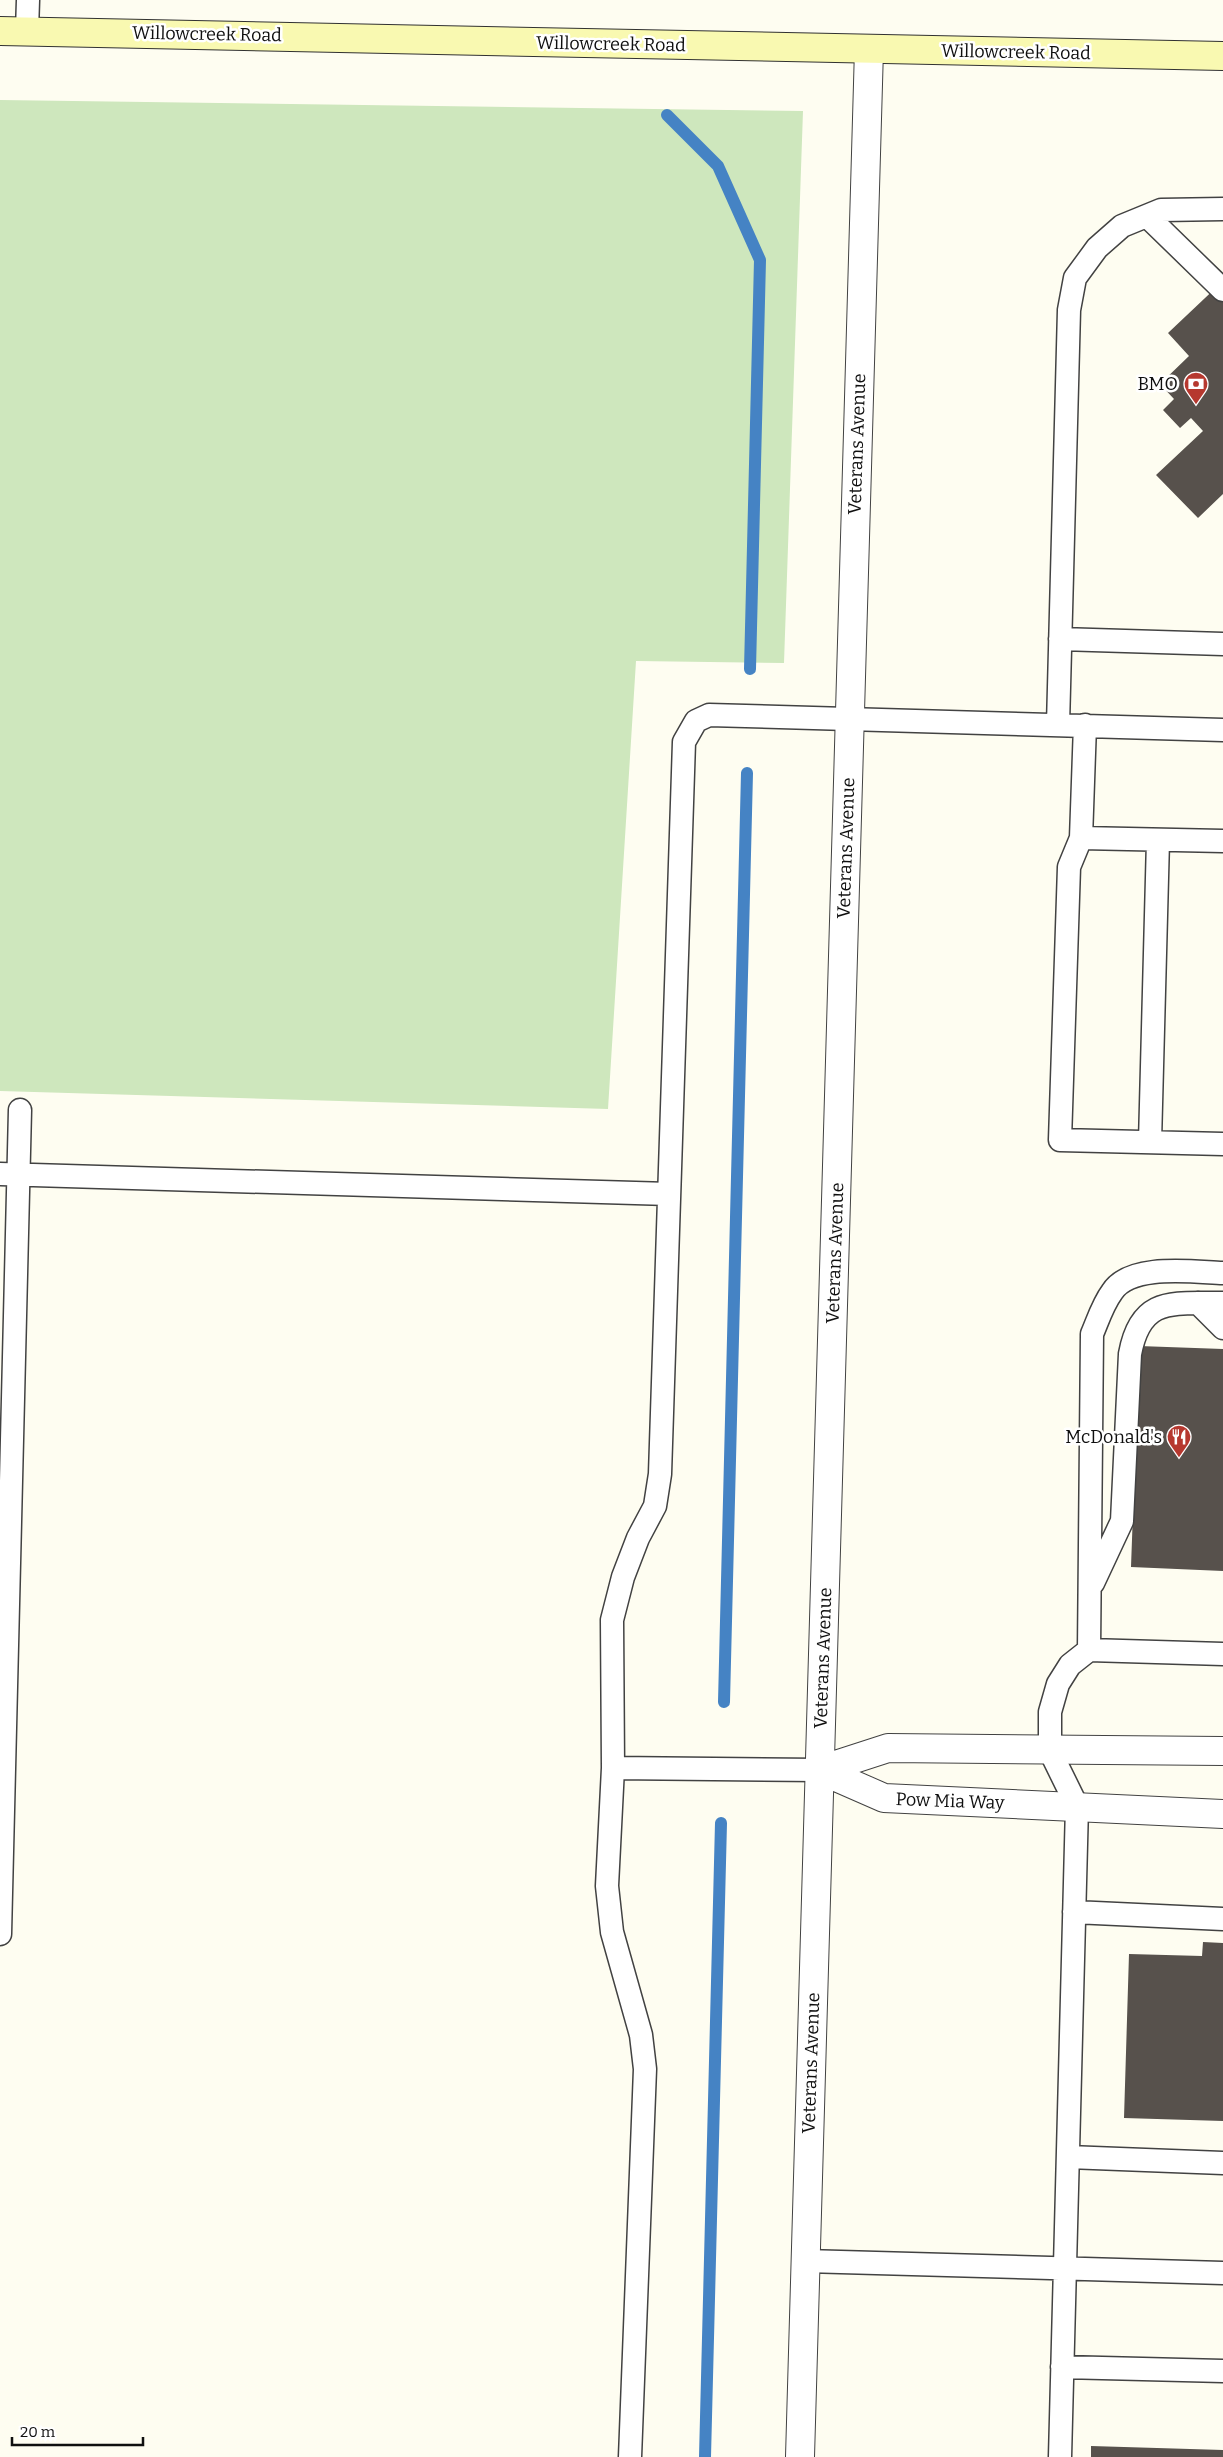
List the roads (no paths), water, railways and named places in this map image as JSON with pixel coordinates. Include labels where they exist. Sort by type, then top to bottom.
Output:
[{"type":"street","name":"Willowcreek Road","points":[[0,30],[1223,56]]},
{"type":"street","name":"Veterans Avenue","points":[[800,2457],[869,49]]},
{"type":"street","points":[[820,1770],[888,1748],[1050,1751],[1223,1751]]},
{"type":"street","name":"Pow Mia Way","points":[[820,1770],[884,1798],[1223,1814]]},
{"type":"lane","points":[[27,31],[28,0]]},
{"type":"lane","points":[[1058,724],[1070,310],[1075,278],[1097,248],[1122,226],[1161,210],[1223,209]]},
{"type":"lane","points":[[1147,216],[1223,290]]},
{"type":"lane","points":[[1060,639],[1223,644]]},
{"type":"lane","points":[[630,2457],[645,2069],[641,2034],[612,1932],[607,1886],[613,1768],[612,1620],[623,1577],[638,1538],[655,1506],[660,1474],[684,742],[696,721],[709,714],[1223,730]]},
{"type":"lane","points":[[1085,726],[1081,838],[1069,867],[1060,1140],[1223,1144]]},
{"type":"lane","points":[[1081,838],[1223,841]]},
{"type":"lane","points":[[1150,1142],[1158,840]]},
{"type":"lane","points":[[0,1934],[9,1174],[20,1110]]},
{"type":"lane","points":[[9,1174],[669,1194]]},
{"type":"lane","points":[[1089,1650],[1092,1334],[1112,1290],[1129,1278],[1151,1271],[1223,1272]]},
{"type":"lane","points":[[1198,1303],[1223,1328]]},
{"type":"lane","points":[[1090,1591],[1122,1521],[1130,1354],[1134,1334],[1145,1315],[1167,1304],[1223,1303]]},
{"type":"lane","points":[[1060,2457],[1077,1806],[1050,1751],[1050,1712],[1058,1684],[1070,1666],[1089,1650],[1223,1654]]},
{"type":"lane","points":[[613,1768],[820,1770]]},
{"type":"lane","points":[[1074,1912],[1223,1919]]},
{"type":"lane","points":[[1068,2157],[1223,2163]]},
{"type":"lane","points":[[806,2261],[1223,2273]]},
{"type":"lane","points":[[1062,2366],[1223,2371]]},
{"type":"waterway","points":[[667,115],[718,166],[760,260],[750,669]]},
{"type":"waterway","points":[[724,1702],[747,773]]},
{"type":"waterway","points":[[705,2457],[721,1823]]},
{"type":"place","name":"BMO","points":[[1196,405]]},
{"type":"place","name":"McDonald's","points":[[1179,1458]]}]
